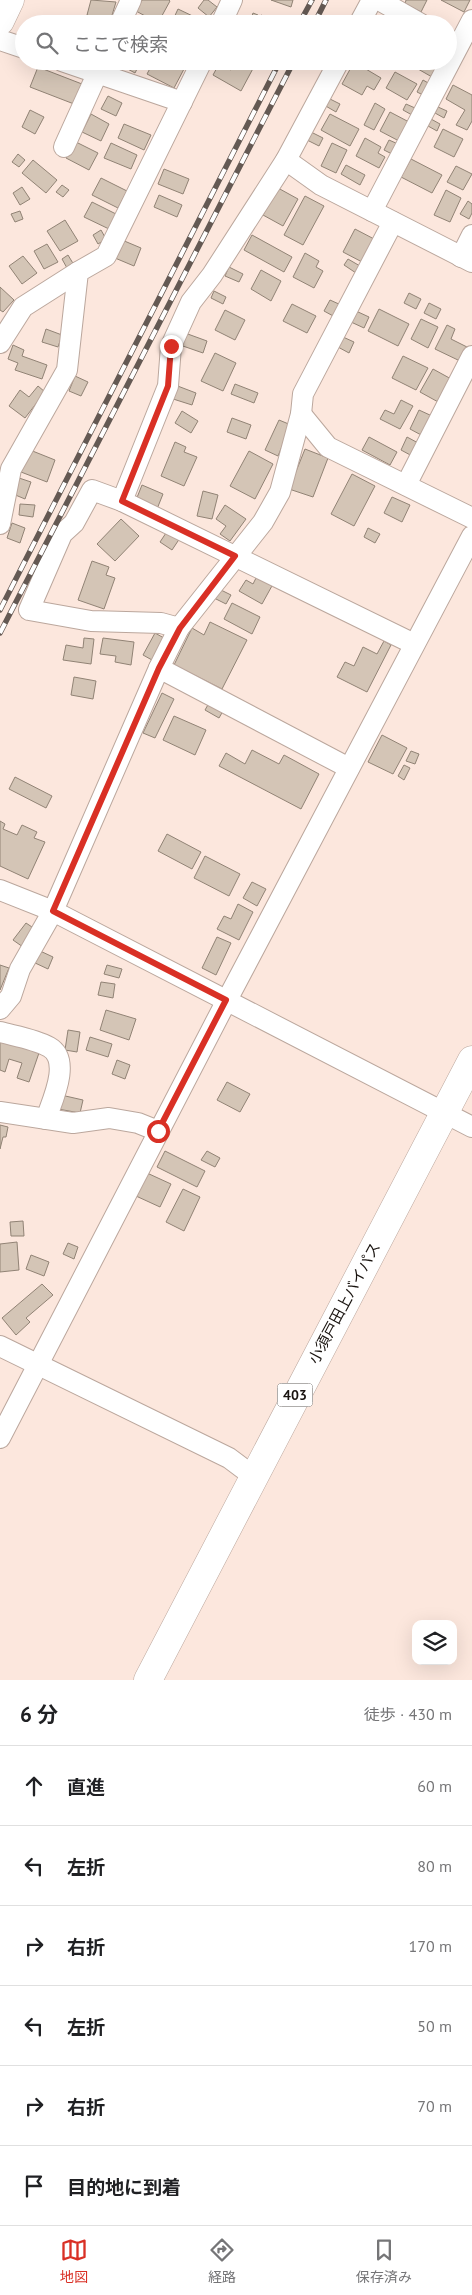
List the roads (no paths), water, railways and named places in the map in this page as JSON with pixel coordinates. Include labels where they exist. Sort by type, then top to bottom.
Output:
[{"type":"highway","points":[[0,21],[10,0]]},
{"type":"highway","name":"小須戸田上バイパス","points":[[148,1680],[472,1060]]},
{"type":"street","points":[[124,15],[131,0]]},
{"type":"street","points":[[225,15],[232,0]]},
{"type":"street","points":[[364,15],[372,0]]},
{"type":"street","points":[[379,0],[406,15]]},
{"type":"street","points":[[460,45],[472,20]]},
{"type":"street","points":[[0,40],[15,45]]},
{"type":"street","points":[[64,147],[99,70]]},
{"type":"street","points":[[107,70],[182,102]]},
{"type":"street","points":[[0,343],[22,307],[106,256],[198,70]]},
{"type":"street","points":[[122,501],[168,386],[171,346],[192,302],[212,275],[286,160],[334,70]]},
{"type":"street","points":[[372,211],[447,70]]},
{"type":"street","points":[[286,160],[321,185],[467,260],[472,235]]},
{"type":"street","points":[[0,1009],[11,996],[20,969],[53,911],[159,668],[180,628],[263,522],[280,492],[301,414],[304,394],[393,222]]},
{"type":"street","points":[[0,522],[11,469],[67,370],[78,272]]},
{"type":"street","points":[[406,484],[472,356]]},
{"type":"street","points":[[301,414],[328,447],[472,518]]},
{"type":"street","points":[[180,628],[162,623],[91,621],[29,610],[62,534],[74,523],[92,490],[122,501],[414,644]]},
{"type":"street","points":[[0,1438],[226,1000],[472,538]]},
{"type":"street","points":[[159,668],[349,768]]},
{"type":"street","points":[[0,890],[53,911],[472,1127]]},
{"type":"street","points":[[0,1032],[50,1048],[58,1058],[61,1073],[46,1120]]},
{"type":"street","points":[[0,1112],[73,1124],[109,1118],[138,1123],[158,1131]]},
{"type":"street","points":[[0,1346],[37,1366],[229,1458],[253,1476]]},
{"type":"railway","points":[[304,15],[312,0]]},
{"type":"railway","points":[[318,15],[326,0]]},
{"type":"railway","points":[[0,610],[275,70]]},
{"type":"railway","points":[[0,633],[289,70]]}]
